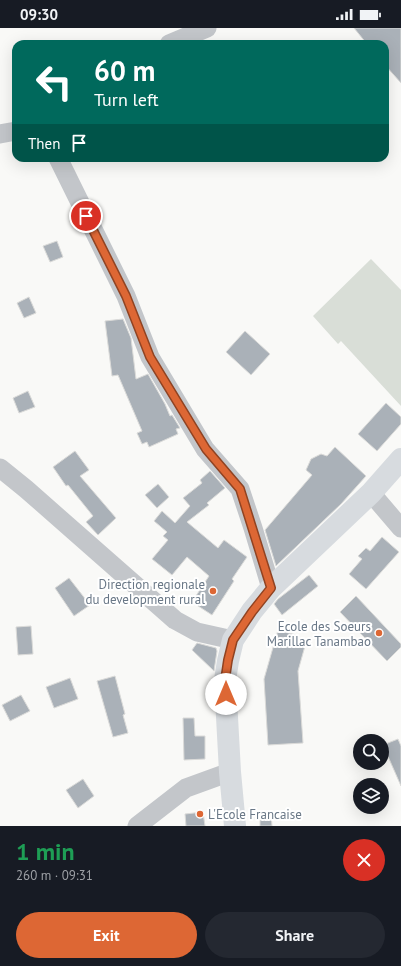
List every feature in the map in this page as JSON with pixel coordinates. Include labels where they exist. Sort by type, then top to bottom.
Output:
[{"type":"main road","points":[[235,826],[230,772],[225,680],[233,640],[271,588],[371,493],[401,459]]},
{"type":"street","points":[[174,40],[187,31],[208,28]]},
{"type":"street","points":[[0,134],[12,132]]},
{"type":"street","points":[[60,162],[126,296],[150,357],[206,449],[240,489],[271,588]]},
{"type":"street","points":[[0,468],[175,620],[197,632],[233,640]]},
{"type":"street","points":[[371,493],[401,528]]},
{"type":"street","points":[[137,826],[186,788],[230,772]]},
{"type":"shaded area","points":[[371,259],[401,290],[401,406],[341,341],[338,344],[313,316]]},
{"type":"building","points":[[354,28],[401,28],[401,83],[389,70],[389,40],[364,40]]},
{"type":"building","points":[[57,241],[63,257],[50,262],[43,246]]},
{"type":"building","points":[[29,297],[36,313],[24,318],[17,303]]},
{"type":"building","points":[[123,319],[131,338],[136,379],[148,374],[170,416],[172,415],[180,428],[176,429],[178,434],[149,447],[147,442],[142,444],[137,433],[142,431],[118,375],[112,376],[105,321]]},
{"type":"building","points":[[245,331],[270,354],[251,375],[226,352]]},
{"type":"building","points":[[28,391],[35,407],[19,413],[13,398]]},
{"type":"building","points":[[386,403],[401,417],[401,424],[377,451],[358,434]]},
{"type":"building","points":[[335,447],[366,476],[341,504],[276,566],[265,530],[312,475],[306,470],[311,459],[321,454],[327,456]]},
{"type":"building","points":[[75,451],[89,470],[80,476],[116,518],[98,535],[86,522],[93,516],[68,485],[66,486],[53,467]]},
{"type":"building","points":[[210,471],[225,488],[207,503],[209,505],[187,522],[218,548],[224,540],[247,557],[232,579],[234,581],[212,615],[192,602],[209,576],[187,557],[172,575],[152,559],[168,540],[163,536],[167,532],[154,521],[162,511],[175,523],[190,506],[183,498],[202,483],[200,480]]},
{"type":"building","points":[[158,484],[169,497],[157,508],[145,495]]},
{"type":"building","points":[[382,537],[399,552],[366,589],[349,574],[362,559],[358,556],[366,548],[370,551]]},
{"type":"building","points":[[309,575],[318,586],[282,615],[274,604],[278,599]]},
{"type":"building","points":[[69,578],[90,605],[74,616],[55,588]]},
{"type":"building","points":[[356,596],[401,644],[401,647],[387,661],[340,612]]},
{"type":"building","points":[[31,626],[33,654],[18,655],[16,627]]},
{"type":"building","points":[[278,630],[296,635],[294,643],[305,646],[298,671],[303,743],[268,745],[264,679]]},
{"type":"building","points":[[197,643],[216,648],[217,651],[214,671],[192,650]]},
{"type":"building","points":[[115,676],[125,714],[123,715],[128,733],[113,737],[97,681]]},
{"type":"building","points":[[70,678],[78,699],[54,708],[46,687]]},
{"type":"building","points":[[21,695],[30,711],[10,721],[2,705]]},
{"type":"building","points":[[183,718],[194,718],[195,736],[205,736],[205,759],[184,760]]},
{"type":"building","points":[[398,739],[401,746],[401,786],[389,759],[389,743]]},
{"type":"building","points":[[83,779],[94,796],[78,808],[66,790]]},
{"type":"building","points":[[203,812],[205,826],[186,826],[185,814]]},
{"type":"building","points":[[260,813],[271,813],[272,826],[260,826]]},
{"type":"place","name":"Direction regionale du development rural","points":[[213,591]]},
{"type":"place","name":"Ecole des Soeurs Marillac Tanambao","points":[[379,633]]},
{"type":"place","name":"L'Ecole Francaise","points":[[200,814]]},
{"type":"route","points":[[86,216],[126,296],[150,357],[206,449],[240,489],[271,588],[233,640],[225,680],[226,694]]}]
